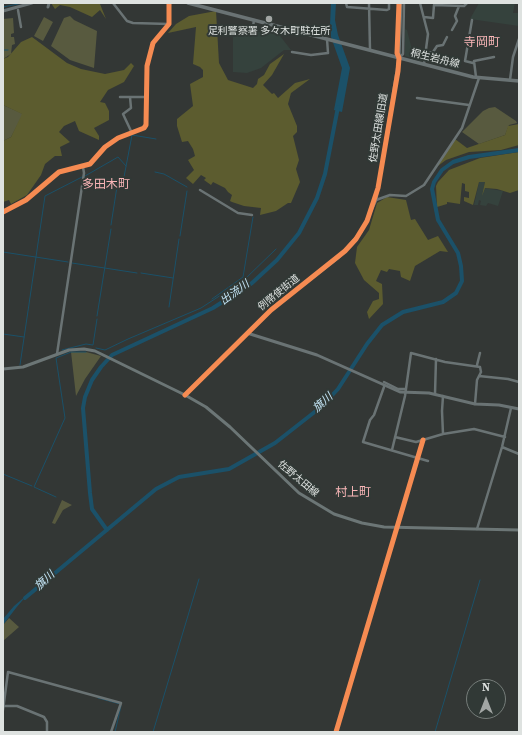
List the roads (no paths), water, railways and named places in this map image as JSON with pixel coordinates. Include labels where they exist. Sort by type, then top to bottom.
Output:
[{"type":"main road","points":[[188,3],[326,39]]},
{"type":"main road","points":[[207,3],[207,8]]},
{"type":"main road","points":[[399,58],[401,3]]},
{"type":"main road","name":"桐生岩舟線","points":[[326,39],[478,78]]},
{"type":"main road","points":[[478,78],[519,81]]},
{"type":"main road","points":[[3,369],[23,366],[69,350],[84,349],[106,355],[185,395]]},
{"type":"main road","name":"佐野太田線","points":[[185,395],[212,411],[299,493],[323,508],[355,521],[397,528],[519,530]]},
{"type":"street","points":[[3,11],[32,3]]},
{"type":"street","points":[[48,7],[49,3]]},
{"type":"street","points":[[113,3],[128,21],[133,24],[169,24]]},
{"type":"street","points":[[3,212],[26,200],[63,170],[83,167],[90,164],[105,147],[131,131],[144,128],[146,125],[147,66],[153,43],[169,24],[168,3]]},
{"type":"street","points":[[346,3],[347,7],[388,10],[389,3]]},
{"type":"street","points":[[369,3],[370,51]]},
{"type":"street","points":[[401,3],[403,54],[399,58],[397,54],[401,3]]},
{"type":"street","points":[[420,3],[428,34],[424,65]]},
{"type":"street","points":[[424,17],[433,18],[434,5],[464,6],[467,3]]},
{"type":"street","points":[[452,30],[457,21],[455,16],[459,6]]},
{"type":"street","points":[[13,9],[18,10],[21,27]]},
{"type":"street","points":[[252,33],[254,20]]},
{"type":"street","points":[[472,20],[466,62],[473,63],[475,61],[494,57]]},
{"type":"street","points":[[426,53],[433,52],[437,46],[443,44],[447,37]]},
{"type":"street","points":[[510,81],[513,57],[519,38]]},
{"type":"street","points":[[292,52],[311,55],[328,52],[326,39]]},
{"type":"street","name":"佐野太田線旧道","points":[[376,200],[399,58]]},
{"type":"street","points":[[376,200],[390,195],[404,197],[424,185],[462,128],[478,78],[473,63]]},
{"type":"street","points":[[120,96],[146,97]]},
{"type":"street","points":[[130,97],[132,108],[123,114],[131,131]]},
{"type":"street","points":[[417,98],[470,105]]},
{"type":"street","points":[[57,354],[84,173],[83,167]]},
{"type":"street","points":[[200,190],[238,212],[252,215]]},
{"type":"street","name":"例幣使街道","points":[[185,395],[271,310],[345,251],[361,232],[376,200]]},
{"type":"street","points":[[247,333],[308,352],[405,391],[435,394],[475,404],[495,404],[519,409]]},
{"type":"street","points":[[392,450],[405,391],[411,353],[436,359],[477,365],[481,370],[475,404]]},
{"type":"street","points":[[477,365],[480,353]]},
{"type":"street","points":[[435,394],[436,359]]},
{"type":"street","points":[[479,376],[511,379],[519,382]]},
{"type":"street","points":[[405,391],[384,384],[374,415],[370,420],[364,442],[428,461]]},
{"type":"street","points":[[443,434],[442,411],[444,396]]},
{"type":"street","points":[[477,529],[502,447],[511,408]]},
{"type":"street","points":[[396,436],[414,442],[443,434],[474,429],[504,437]]},
{"type":"street","points":[[336,732],[423,440]]},
{"type":"street","points":[[502,447],[519,454]]},
{"type":"street","points":[[3,710],[8,672],[121,703],[111,732]]},
{"type":"street","points":[[4,706],[17,706],[43,717],[47,722],[47,732]]},
{"type":"water","points":[[331,3],[336,3],[335,20],[338,35],[350,68],[342,112],[334,110],[342,68],[331,37]]},
{"type":"water","points":[[27,595],[3,625],[3,619],[14,606]]},
{"type":"waterway","points":[[3,7],[23,3]]},
{"type":"waterway","points":[[3,50],[8,50]]},
{"type":"waterway","name":"出流川","points":[[107,530],[92,509],[90,493],[83,408],[85,397],[92,380],[112,355],[213,308],[252,283],[277,260],[299,233],[317,198],[325,174],[338,107]]},
{"type":"waterway","points":[[124,177],[132,135],[156,139]]},
{"type":"waterway","name":"旗川","points":[[25,598],[156,489],[179,477],[229,469],[275,443],[321,407],[338,389],[367,344],[382,325],[403,312],[443,302],[456,293],[462,281],[461,266],[458,253],[438,220],[432,189],[434,182],[442,170],[453,162],[469,157],[519,150]]},
{"type":"waterway","points":[[85,176],[118,157],[126,166]]},
{"type":"waterway","points":[[155,172],[164,174],[187,187]]},
{"type":"waterway","points":[[20,365],[45,196],[82,177]]},
{"type":"waterway","points":[[111,225],[118,180],[124,181]]},
{"type":"waterway","points":[[180,236],[187,191]]},
{"type":"waterway","points":[[212,299],[243,277],[253,217]]},
{"type":"waterway","points":[[97,316],[111,229]]},
{"type":"waterway","points":[[169,307],[179,239]]},
{"type":"waterway","points":[[96,348],[105,350],[201,308],[244,280],[276,249]]},
{"type":"waterway","points":[[3,252],[68,262]]},
{"type":"waterway","points":[[72,263],[137,273]]},
{"type":"waterway","points":[[141,273],[173,278]]},
{"type":"waterway","points":[[62,350],[86,344],[93,345],[97,319]]},
{"type":"waterway","points":[[3,334],[24,337]]},
{"type":"waterway","points":[[56,497],[34,487],[65,418],[56,358],[71,352],[86,352]]},
{"type":"waterway","points":[[3,474],[32,486]]},
{"type":"waterway","points":[[153,732],[199,579]]},
{"type":"waterway","points":[[435,732],[480,580]]},
{"type":"waterway","points":[[98,698],[120,704]]},
{"type":"waterway","points":[[115,732],[121,706]]},
{"type":"place","name":"足利警察署 多々木町駐在所","points":[[269,19]]},
{"type":"district","name":"寺岡町","points":[[482,43]]},
{"type":"district","name":"多田木町","points":[[106,185]]},
{"type":"district","name":"村上町","points":[[353,493]]}]
